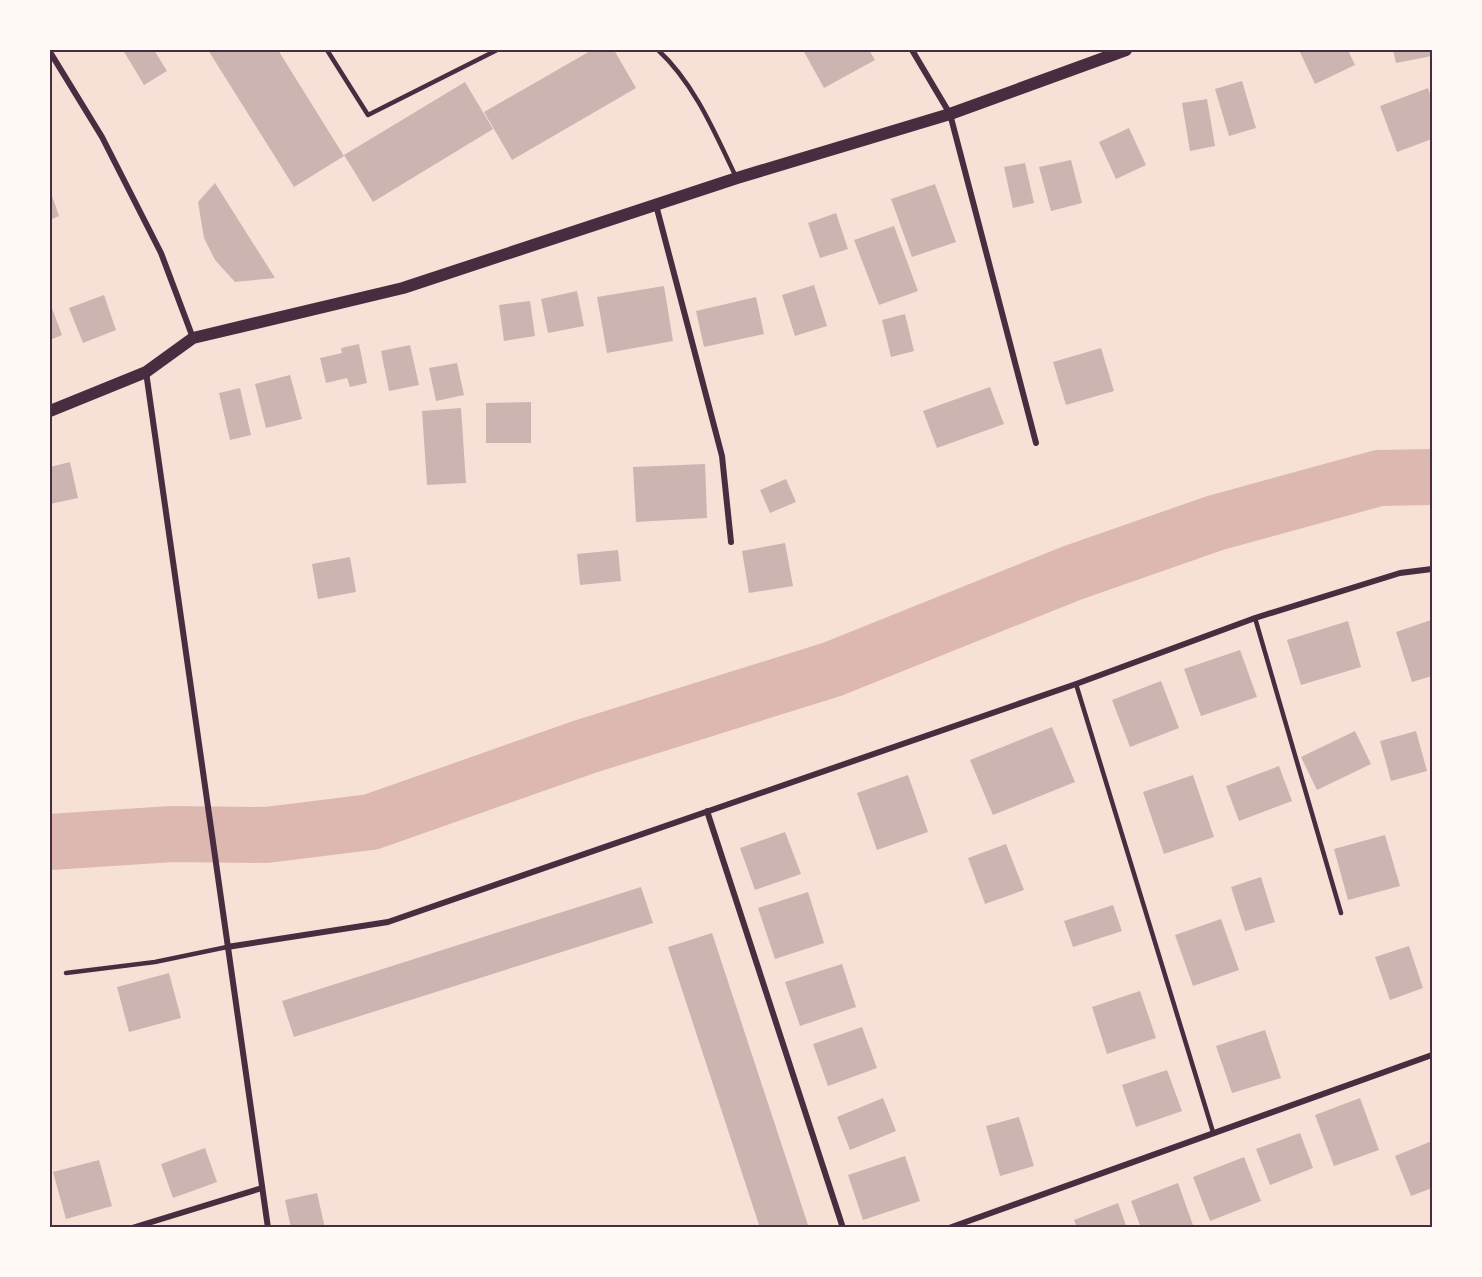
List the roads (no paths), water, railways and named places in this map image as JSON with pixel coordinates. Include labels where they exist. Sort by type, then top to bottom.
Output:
[{"type":"main road","points":[[50,411],[146,372],[193,338],[404,288],[737,178],[950,114],[1126,50]]},
{"type":"street","points":[[912,50],[950,114],[1036,443]]},
{"type":"street","points":[[50,52],[102,137],[156,243],[193,338]]},
{"type":"street","points":[[657,204],[722,456],[731,542]]},
{"type":"street","points":[[146,372],[268,1227]]},
{"type":"street","points":[[227,947],[388,922],[1076,684],[1255,618],[1400,573],[1432,569]]},
{"type":"street","points":[[707,811],[843,1227]]},
{"type":"street","points":[[950,1227],[1432,1055]]},
{"type":"street","points":[[132,1227],[262,1188]]},
{"type":"lane","points":[[327,50],[368,115],[496,50]]},
{"type":"lane","points":[[658,50],[668,59],[688,87],[708,120],[737,178]]},
{"type":"lane","points":[[1255,618],[1341,913]]},
{"type":"lane","points":[[1076,684],[1213,1132]]},
{"type":"lane","points":[[66,973],[155,962],[227,947]]},
{"type":"waterway","points":[[50,842],[172,834],[266,835],[371,822],[584,747],[833,669],[1072,573],[1215,523],[1379,478],[1432,477]]}]
